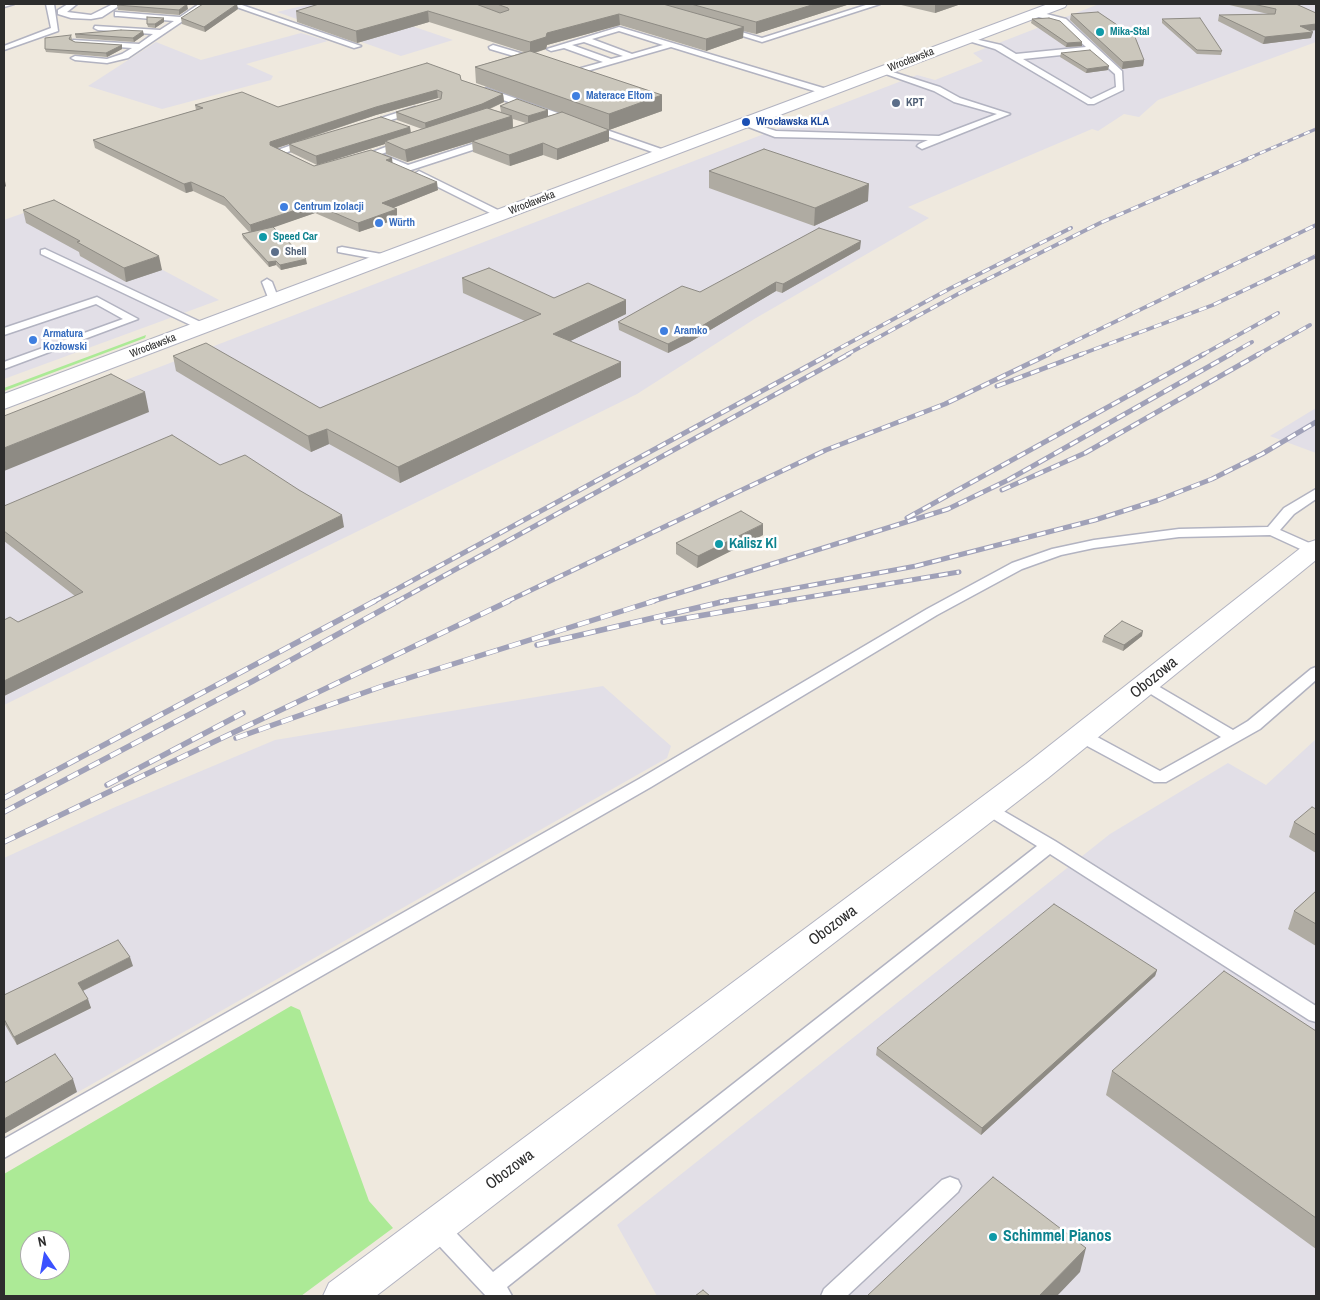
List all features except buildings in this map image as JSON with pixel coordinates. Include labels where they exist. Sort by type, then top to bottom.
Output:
[{"type":"street","name":"Wrocławska","points":[[4,402],[966,39],[1043,8]]},
{"type":"street","name":"Obozowa","points":[[344,1296],[1082,736],[1315,549]]},
{"type":"lane","points":[[4,5],[10,4]]},
{"type":"lane","points":[[5,48],[55,29],[51,20],[50,4]]},
{"type":"lane","points":[[73,4],[65,8],[61,12],[62,14],[91,17],[99,15],[118,4]]},
{"type":"lane","points":[[65,8],[68,13],[93,14],[114,4]]},
{"type":"lane","points":[[232,4],[357,46]]},
{"type":"lane","points":[[717,27],[762,40],[876,4]]},
{"type":"lane","points":[[184,5],[202,5]]},
{"type":"lane","points":[[75,58],[107,61],[117,59],[202,5]]},
{"type":"lane","points":[[966,39],[998,47],[1090,102],[1120,88],[1119,73],[1063,21],[1043,8]]},
{"type":"lane","points":[[118,14],[181,19]]},
{"type":"lane","points":[[98,28],[161,32]]},
{"type":"lane","points":[[550,49],[619,29],[826,92]]},
{"type":"lane","points":[[584,39],[631,56]]},
{"type":"lane","points":[[76,42],[139,46]]},
{"type":"lane","points":[[564,45],[611,62]]},
{"type":"lane","points":[[555,67],[573,73],[670,45]]},
{"type":"lane","points":[[493,47],[546,64]]},
{"type":"lane","points":[[1015,57],[1092,49]]},
{"type":"lane","points":[[883,70],[937,89],[957,100],[1006,114],[922,146]]},
{"type":"lane","points":[[474,88],[664,153]]},
{"type":"lane","points":[[502,109],[518,102]]},
{"type":"lane","points":[[356,128],[429,106]]},
{"type":"lane","points":[[368,114],[400,126]]},
{"type":"lane","points":[[544,124],[562,118]]},
{"type":"lane","points":[[742,123],[775,134],[943,138]]},
{"type":"lane","points":[[408,168],[499,138]]},
{"type":"lane","points":[[300,163],[276,152],[321,139]]},
{"type":"lane","points":[[416,139],[367,155],[408,168],[501,215]]},
{"type":"lane","points":[[342,250],[387,258]]},
{"type":"lane","points":[[46,252],[203,327]]},
{"type":"lane","points":[[268,282],[274,300]]},
{"type":"lane","points":[[4,332],[96,300],[132,319],[4,366]]},
{"type":"lane","points":[[1272,531],[1289,511],[1316,493]]},
{"type":"lane","points":[[4,1149],[645,784],[932,612],[1017,566],[1057,552],[1136,537],[1216,531],[1272,531],[1315,549]]},
{"type":"lane","points":[[1082,736],[1160,778],[1268,715],[1316,672]]},
{"type":"lane","points":[[1146,685],[1233,737]]},
{"type":"lane","points":[[988,808],[1316,1015]]},
{"type":"lane","points":[[436,1227],[497,1291],[1049,846]]},
{"type":"lane","points":[[832,1296],[950,1186]]},
{"type":"shaded area","points":[[311,4],[347,4],[453,40],[401,56],[277,12]]},
{"type":"shaded area","points":[[1099,4],[1316,4],[1316,42],[1158,100],[1139,117],[1124,114],[1098,131],[1092,129],[908,207],[929,218],[756,318],[637,394],[4,705],[4,427],[917,75],[935,80],[983,61],[973,53]]},
{"type":"shaded area","points":[[301,33],[328,41],[246,64],[273,76],[271,80],[162,109],[88,86],[156,42],[201,60]]},
{"type":"shaded area","points":[[43,206],[219,300],[4,379],[4,220]]},
{"type":"shaded area","points":[[1316,408],[1316,453],[1270,436]]},
{"type":"shaded area","points":[[603,686],[671,746],[667,758],[4,1134],[4,858],[113,808],[275,740]]},
{"type":"shaded area","points":[[1316,739],[1316,1296],[657,1296],[617,1225],[1110,834],[1228,763],[1266,785]]},
{"type":"green space","points":[[146,335],[145,338],[4,391],[4,388]]},
{"type":"green space","points":[[291,1006],[300,1010],[369,1201],[393,1228],[301,1296],[4,1296],[4,1174]]},
{"type":"railway","points":[[1249,158],[1316,129]]},
{"type":"railway","points":[[846,355],[958,294],[1100,223],[1252,157]]},
{"type":"railway","points":[[1046,355],[1316,225]]},
{"type":"railway","points":[[827,355],[951,288],[1071,228]]},
{"type":"railway","points":[[1079,355],[1213,305],[1316,256]]},
{"type":"railway","points":[[1202,355],[1278,313]]},
{"type":"railway","points":[[1257,355],[1310,325]]},
{"type":"railway","points":[[1229,355],[1252,342]]},
{"type":"railway","points":[[373,602],[830,354]]},
{"type":"railway","points":[[396,602],[849,354]]},
{"type":"railway","points":[[506,602],[826,450],[945,404],[1049,354]]},
{"type":"railway","points":[[997,386],[1082,354]]},
{"type":"railway","points":[[907,518],[1204,354]]},
{"type":"railway","points":[[650,602],[948,509],[1008,480],[1231,354]]},
{"type":"railway","points":[[1002,490],[1085,453],[1259,354]]},
{"type":"railway","points":[[720,602],[916,566],[1095,520],[1158,500],[1212,479],[1262,454],[1316,422]]},
{"type":"railway","points":[[779,602],[959,572]]},
{"type":"railway","points":[[4,798],[375,601]]},
{"type":"railway","points":[[4,812],[253,681],[398,601]]},
{"type":"railway","points":[[4,842],[509,601]]},
{"type":"railway","points":[[236,738],[383,686],[654,601]]},
{"type":"railway","points":[[537,645],[726,601]]},
{"type":"railway","points":[[663,622],[786,601]]},
{"type":"railway","points":[[107,785],[243,713]]},
{"type":"place","name":"Mika-Stal","points":[[1100,32]]},
{"type":"place","name":"Materace Eltom","points":[[576,96]]},
{"type":"place","name":"KPT","points":[[896,103]]},
{"type":"place","name":"Wrocławska KLA","points":[[746,122]]},
{"type":"place","name":"Centrum Izolacji","points":[[284,207]]},
{"type":"place","name":"Würth","points":[[379,223]]},
{"type":"place","name":"Speed Car","points":[[263,237]]},
{"type":"place","name":"Shell","points":[[275,252]]},
{"type":"place","name":"Aramko","points":[[664,331]]},
{"type":"place","name":"Armatura Kozłowski","points":[[33,340]]},
{"type":"place","name":"Kalisz Kl","points":[[719,544]]},
{"type":"place","name":"Schimmel Pianos","points":[[993,1237]]}]
